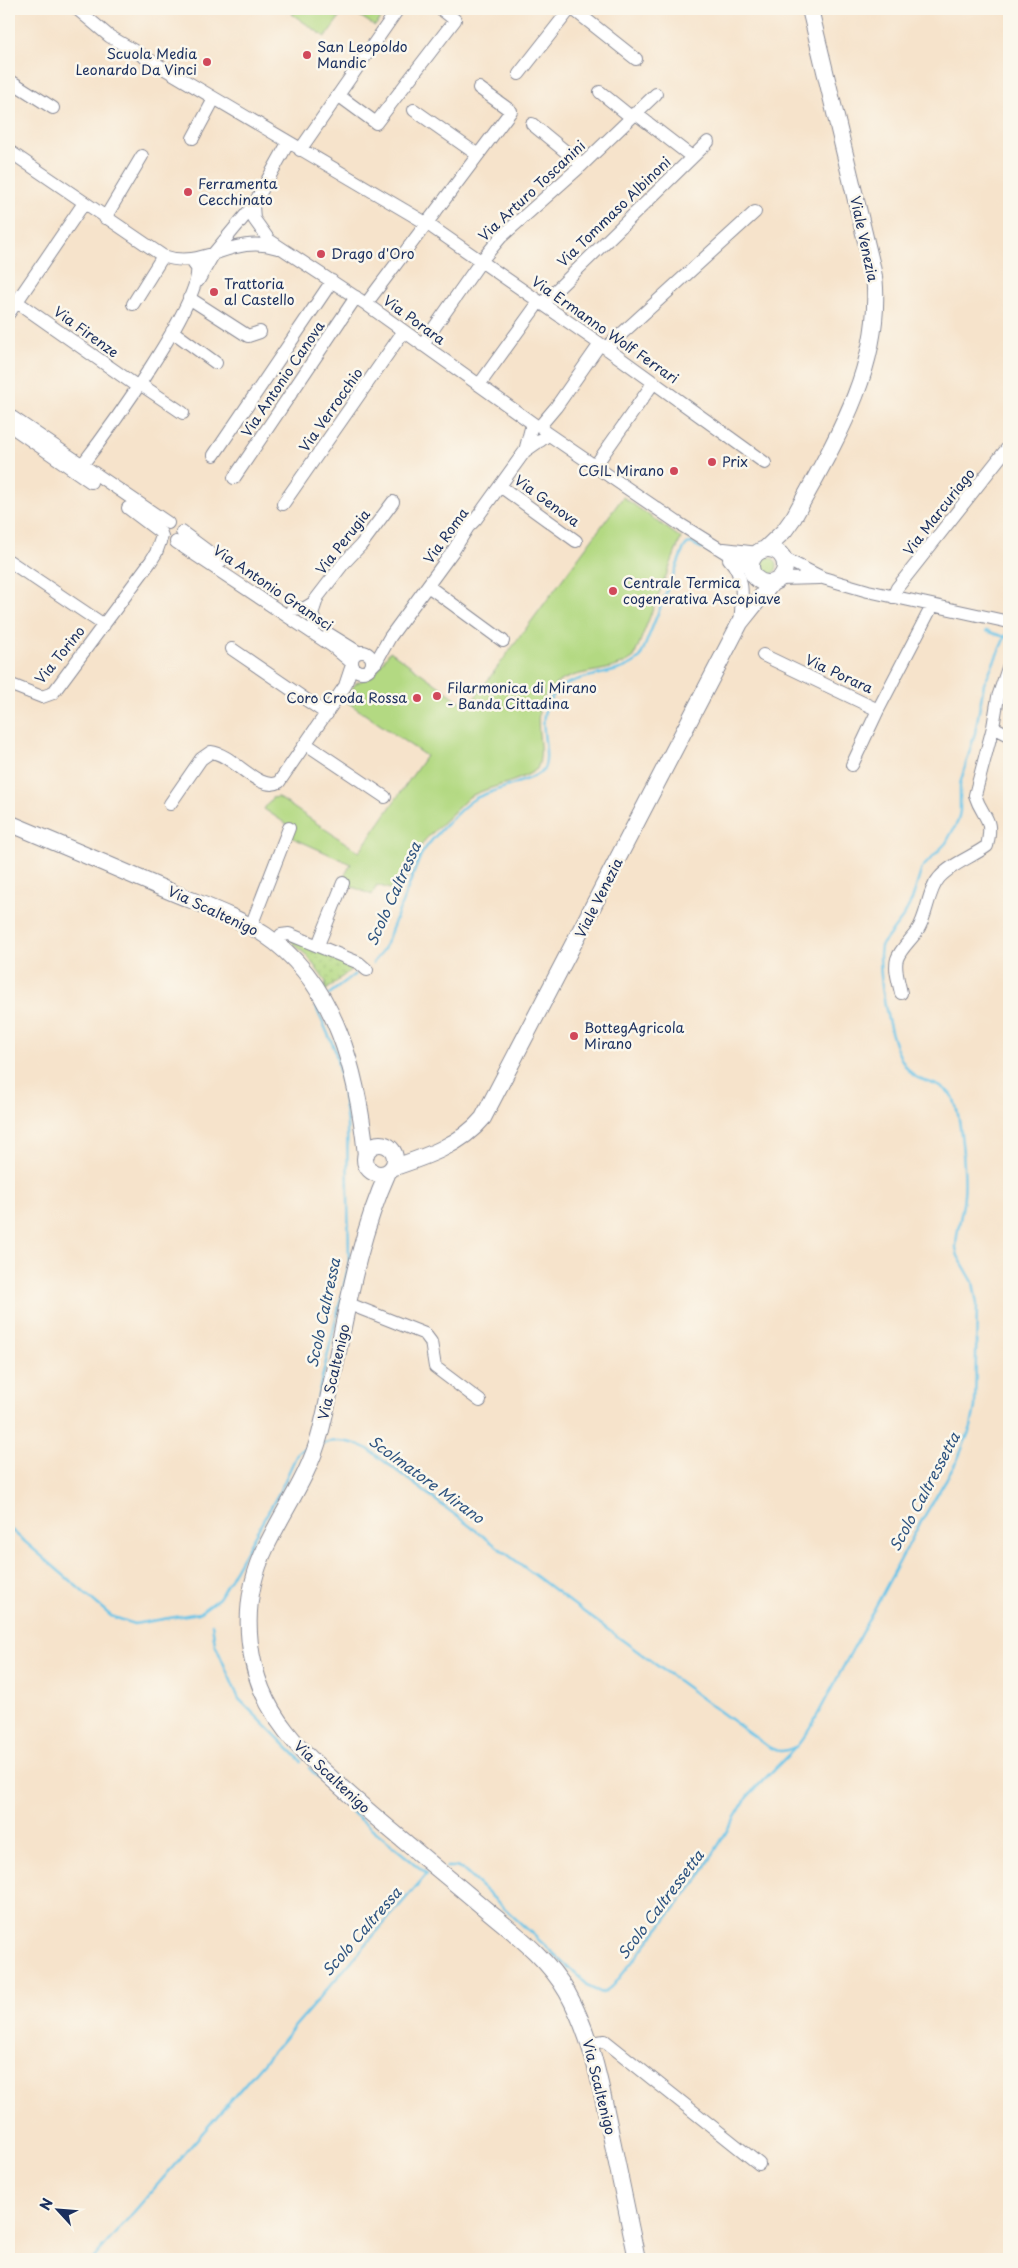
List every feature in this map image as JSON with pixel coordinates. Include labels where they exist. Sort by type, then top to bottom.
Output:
[{"type":"main road","name":"Viale Venezia","points":[[761,552],[784,531],[794,517],[854,402],[866,363],[875,310],[875,285],[868,250],[810,9]]},
{"type":"main road","name":"Viale Venezia","points":[[782,558],[794,517]]},
{"type":"main road","points":[[774,551],[782,558],[785,568],[776,581],[761,582],[752,570],[752,561],[761,552],[774,551]]},
{"type":"main road","name":"Viale Venezia","points":[[390,1170],[466,1136],[476,1128],[490,1107],[740,623],[748,600],[752,570]]},
{"type":"main road","name":"Viale Venezia","points":[[740,623],[776,581]]},
{"type":"main road","name":"Via Scaltenigo","points":[[9,823],[251,926],[276,943],[291,957],[312,981],[334,1019],[347,1054],[358,1100],[371,1185],[366,1229],[319,1437],[312,1460],[294,1498],[266,1546],[254,1580],[248,1621],[255,1674],[272,1710],[296,1743],[356,1800],[528,1945],[548,1965],[569,1997],[589,2043],[603,2099],[637,2259]]},
{"type":"main road","name":"Via Scaltenigo","points":[[358,1100],[370,1131],[386,1146]]},
{"type":"main road","points":[[374,1146],[386,1146],[395,1159],[390,1170],[380,1174],[367,1162],[374,1146]]},
{"type":"main road","name":"Viale Venezia","points":[[386,1146],[411,1152],[435,1151]]},
{"type":"main road","name":"Via Scaltenigo","points":[[366,1229],[390,1170]]},
{"type":"street","name":"Via Ermanno Wolf Ferrari","points":[[77,9],[109,36],[426,223],[603,346],[766,463]]},
{"type":"street","points":[[300,150],[398,9]]},
{"type":"street","points":[[338,95],[376,123],[455,20],[441,9]]},
{"type":"street","points":[[519,74],[572,9],[636,59]]},
{"type":"street","points":[[10,82],[53,108]]},
{"type":"street","points":[[361,301],[426,223],[511,111],[479,88]]},
{"type":"street","points":[[600,92],[692,157]]},
{"type":"street","name":"Via Arturo Toscanini","points":[[422,345],[481,260],[511,228],[582,165],[656,94]]},
{"type":"street","points":[[193,138],[214,99]]},
{"type":"street","points":[[414,110],[478,155]]},
{"type":"street","points":[[532,124],[582,165]]},
{"type":"street","name":"Via Tommaso Albinoni","points":[[479,385],[541,303],[708,142]]},
{"type":"street","points":[[82,465],[139,386],[172,331],[214,253],[253,206],[288,143]]},
{"type":"street","name":"Via Porara","points":[[9,151],[163,256],[177,261],[191,260],[248,244],[271,246],[290,253]]},
{"type":"street","points":[[105,218],[142,156]]},
{"type":"street","points":[[9,313],[15,297],[84,203]]},
{"type":"street","name":"Via Porara","points":[[253,206],[254,219],[269,240],[361,301],[519,413],[538,432]]},
{"type":"street","points":[[752,570],[678,524],[557,441],[538,432],[603,346],[755,212]]},
{"type":"street","points":[[133,304],[163,256]]},
{"type":"street","points":[[190,295],[198,272],[191,260]]},
{"type":"street","points":[[214,455],[332,281]]},
{"type":"street","points":[[190,295],[248,336],[260,332]]},
{"type":"street","name":"Via Firenze","points":[[15,297],[139,386],[183,413]]},
{"type":"street","name":"Via Antonio Canova","points":[[234,478],[361,301]]},
{"type":"street","points":[[172,331],[216,363]]},
{"type":"street","name":"Via Verrocchio","points":[[283,504],[403,332]]},
{"type":"street","points":[[595,466],[654,382]]},
{"type":"street","name":"Via Antonio Gramsci","points":[[9,415],[82,465],[170,535],[332,646],[360,662]]},
{"type":"street","name":"Via Antonio Gramsci","points":[[9,425],[142,517],[316,625],[360,662]]},
{"type":"street","name":"Via Roma","points":[[170,804],[201,759],[211,752],[223,755],[265,784],[270,785],[283,778],[360,662],[384,651],[390,637],[538,432]]},
{"type":"street","name":"Via Marcuriago","points":[[893,597],[898,588],[1009,446]]},
{"type":"street","name":"Via Genova","points":[[500,486],[576,541]]},
{"type":"street","name":"Via Perugia","points":[[292,609],[305,608],[317,599],[393,502]]},
{"type":"street","name":"Via Torino","points":[[9,684],[38,697],[50,695],[170,535]]},
{"type":"street","points":[[719,548],[761,552]]},
{"type":"street","points":[[719,548],[732,562],[740,576],[742,602],[740,623]]},
{"type":"street","points":[[782,558],[823,578],[893,597],[1004,621]]},
{"type":"street","name":"Via Torino","points":[[9,561],[104,625]]},
{"type":"street","points":[[776,581],[823,578]]},
{"type":"street","points":[[428,586],[503,642]]},
{"type":"street","points":[[316,625],[312,614],[317,599]]},
{"type":"street","name":"Via Porara","points":[[763,655],[878,710],[932,606]]},
{"type":"street","points":[[232,649],[327,714]]},
{"type":"street","points":[[901,993],[897,958],[918,930],[927,912],[934,886],[940,877],[951,868],[987,846],[990,832],[989,822],[975,795],[993,727],[998,698],[1009,665]]},
{"type":"street","points":[[852,765],[878,710]]},
{"type":"street","points":[[993,727],[1009,735]]},
{"type":"street","points":[[306,744],[385,797]]},
{"type":"street","points":[[251,926],[289,828]]},
{"type":"street","points":[[318,945],[343,884]]},
{"type":"street","points":[[276,943],[285,933],[318,945],[359,964],[367,970]]},
{"type":"street","points":[[349,1304],[425,1334],[431,1342],[435,1367],[480,1401]]},
{"type":"street","points":[[589,2043],[605,2041],[759,2164]]},
{"type":"green space","points":[[296,9],[326,9],[339,18],[325,37],[292,14]]},
{"type":"green space","points":[[349,9],[389,9],[375,26]]},
{"type":"green space","points":[[623,497],[681,538],[634,657],[610,668],[570,677],[559,682],[549,691],[541,704],[539,712],[540,755],[537,769],[521,778],[469,797],[425,840],[399,892],[377,885],[372,895],[341,882],[351,864],[291,837],[294,829],[264,809],[272,798],[278,797],[359,852],[426,756],[344,700],[356,683],[374,675],[390,651],[468,707]]},
{"type":"green space","points":[[768,557],[774,560],[777,566],[774,572],[768,575],[762,572],[759,566],[762,560]]},
{"type":"green space","points":[[288,938],[354,967],[324,992],[326,982],[308,957]]},
{"type":"waterway","name":"Scolo Caltressa","points":[[373,963],[384,949],[420,857],[437,834],[476,798],[526,780],[542,772],[546,758],[544,716],[553,695],[575,680],[629,666],[640,658],[684,548],[687,544],[691,543],[710,552]]},
{"type":"waterway","name":"Scolo Caltressetta","points":[[446,1867],[456,1867],[463,1870],[591,1988],[602,1993],[613,1986],[699,1878],[747,1797],[797,1746],[810,1729],[918,1527],[957,1461],[971,1427],[975,1407],[977,1304],[973,1282],[958,1256],[956,1248],[964,1186],[959,1119],[957,1108],[951,1095],[943,1088],[916,1077],[907,1068],[899,1055],[888,1021],[880,968],[880,955],[881,946],[903,917],[912,900],[922,868],[946,843],[958,821],[960,784],[975,733],[984,684],[1009,628]]},
{"type":"waterway","name":"Scolo Caltressa","points":[[986,631],[1005,637]]},
{"type":"waterway","name":"Scolo Caltressa","points":[[328,995],[355,974]]},
{"type":"waterway","name":"Scolo Caltressa","points":[[312,1421],[349,1264],[347,1124],[335,1050],[316,1007],[317,1003]]},
{"type":"waterway","name":"Scolmatore Mirano","points":[[324,1443],[347,1442],[368,1449],[573,1604],[767,1746],[781,1751],[795,1747]]},
{"type":"waterway","name":"Scolmatore Mirano","points":[[9,1528],[111,1616],[134,1624],[199,1613],[219,1598],[280,1491],[298,1452],[309,1447]]},
{"type":"waterway","name":"Scolo Caltressa","points":[[212,1624],[215,1644],[239,1699],[301,1761]]},
{"type":"waterway","name":"Scolo Caltressa","points":[[93,2259],[427,1874],[353,1813],[309,1768]]},
{"type":"place","name":"San Leopoldo Mandic","points":[[307,55]]},
{"type":"place","name":"Scuola Media Leonardo Da Vinci","points":[[207,62]]},
{"type":"place","name":"Ferramenta Cecchinato","points":[[188,192]]},
{"type":"place","name":"Drago d'Oro","points":[[321,254]]},
{"type":"place","name":"Trattoria al Castello","points":[[214,292]]},
{"type":"place","name":"Prix","points":[[712,462]]},
{"type":"place","name":"CGIL Mirano","points":[[674,471]]},
{"type":"place","name":"Centrale Termica cogenerativa Ascopiave","points":[[613,591]]},
{"type":"place","name":"Filarmonica di Mirano - Banda Cittadina","points":[[437,696]]},
{"type":"place","name":"Coro Croda Rossa","points":[[417,698]]},
{"type":"place","name":"BottegAgricola Mirano","points":[[574,1036]]}]
